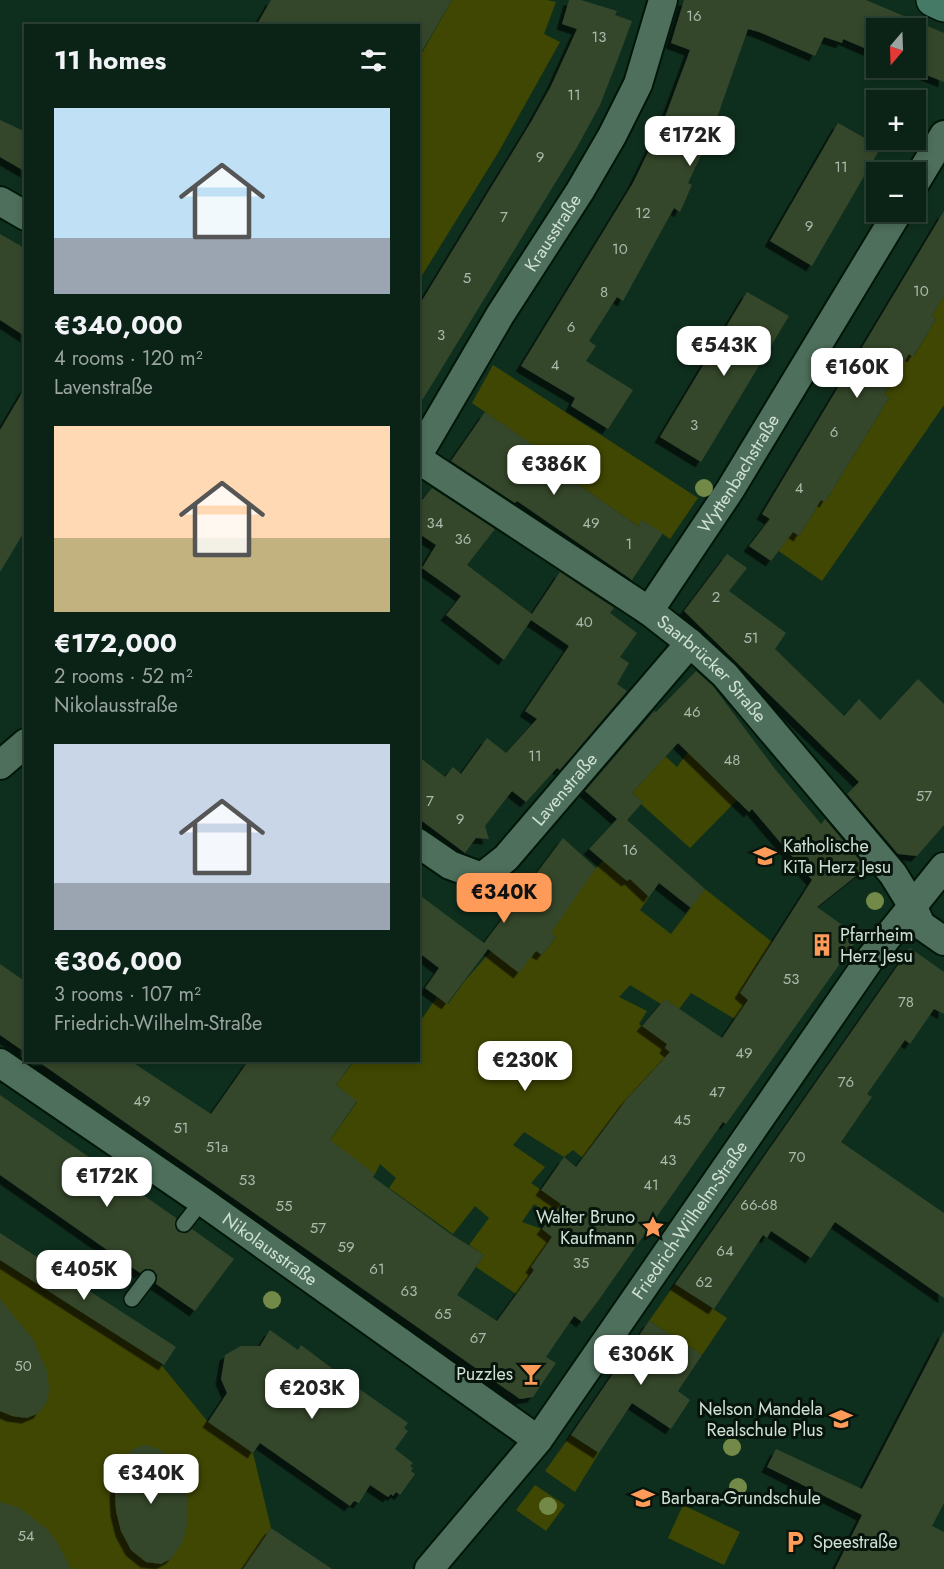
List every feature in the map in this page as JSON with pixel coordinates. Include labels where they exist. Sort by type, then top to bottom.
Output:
[{"type":"street","name":"Krausstraße","points":[[420,454],[500,315],[612,136],[638,84],[663,0]]},
{"type":"street","points":[[933,0],[944,5]]},
{"type":"street","points":[[926,165],[944,135]]},
{"type":"street","points":[[0,201],[24,215]]},
{"type":"street","name":"Wyttenbachstraße","points":[[650,611],[730,490],[892,222]]},
{"type":"street","name":"Saarbrücker Straße","points":[[420,458],[650,611],[725,675],[893,874],[912,904],[921,925],[944,941]]},
{"type":"street","name":"Lavenstraße","points":[[420,844],[450,865],[482,877],[506,858],[690,643]]},
{"type":"street","points":[[0,765],[24,745]]},
{"type":"street","name":"Friedrich-Wilhelm-Straße","points":[[429,1569],[538,1440],[870,959],[944,867]]},
{"type":"street","name":"Nikolausstraße","points":[[0,1063],[202,1201],[538,1440]]},
{"type":"lane","points":[[184,1224],[202,1201]]},
{"type":"lane","points":[[132,1299],[148,1278]]},
{"type":"green space","points":[[452,0],[547,0],[556,2],[544,34],[560,42],[498,153],[421,277],[420,277],[420,56]]},
{"type":"green space","points":[[944,295],[944,405],[822,581],[757,536],[769,518],[799,536],[821,500],[825,502],[889,398],[884,395],[909,354],[914,356],[936,319],[932,316]]},
{"type":"green space","points":[[493,365],[698,498],[670,539],[642,520],[638,526],[550,465],[553,459],[472,403]]},
{"type":"green space","points":[[688,752],[737,800],[690,848],[632,793],[665,756],[677,767]]},
{"type":"green space","points":[[607,857],[618,873],[627,881],[630,879],[649,897],[640,910],[671,934],[705,889],[772,942],[757,966],[767,974],[746,983],[740,993],[748,1000],[735,1019],[691,993],[679,1009],[665,999],[661,1004],[630,985],[619,997],[647,1011],[639,1024],[667,1044],[665,1048],[698,1071],[636,1090],[583,1158],[573,1150],[564,1157],[524,1132],[513,1145],[545,1167],[531,1183],[563,1205],[552,1216],[534,1204],[522,1222],[542,1229],[553,1238],[531,1267],[534,1270],[516,1294],[476,1267],[484,1255],[469,1245],[489,1218],[475,1206],[453,1234],[389,1188],[396,1178],[380,1164],[375,1174],[302,1180],[357,1102],[336,1085],[353,1062],[420,1062],[420,1022],[437,997],[448,1004],[491,951],[536,951],[542,955],[556,937],[549,932],[595,869]]},
{"type":"green space","points":[[0,1260],[158,1361],[208,1422],[253,1453],[271,1528],[243,1569],[0,1569]]},
{"type":"green space","points":[[675,1284],[727,1318],[702,1355],[649,1321]]},
{"type":"green space","points":[[571,1435],[599,1453],[575,1492],[545,1471]]},
{"type":"green space","points":[[535,1485],[565,1505],[546,1531],[516,1510]]},
{"type":"green space","points":[[683,1505],[740,1532],[724,1565],[668,1538]]},
{"type":"building","points":[[271,0],[452,0],[420,55],[420,24],[257,24]]},
{"type":"building","points":[[569,0],[581,0],[617,11],[615,15],[632,21],[600,105],[576,149],[420,404],[420,304],[551,86],[577,29],[562,24]]},
{"type":"building","points":[[684,0],[866,0],[909,18],[866,18],[866,49],[843,39],[842,43],[824,37],[815,56],[748,29],[712,132],[688,183],[692,185],[680,212],[674,208],[623,301],[617,297],[589,341],[596,346],[586,361],[633,390],[608,429],[571,406],[575,398],[521,366],[633,183],[665,117],[690,50],[671,43]]},
{"type":"building","points":[[926,25],[944,33],[944,82],[926,75]]},
{"type":"building","points":[[0,120],[24,131],[24,171],[0,157]]},
{"type":"building","points":[[838,123],[866,139],[866,150],[879,150],[872,162],[866,162],[866,173],[812,266],[770,241]]},
{"type":"building","points":[[944,211],[944,295],[932,316],[936,319],[913,357],[909,354],[884,395],[889,398],[825,502],[821,500],[799,536],[793,532],[771,561],[749,546],[770,519],[762,514]]},
{"type":"building","points":[[0,234],[24,248],[24,336],[0,320]]},
{"type":"building","points":[[747,292],[789,316],[701,462],[660,437]]},
{"type":"building","points":[[24,389],[24,532],[0,572],[0,430]]},
{"type":"building","points":[[485,412],[554,459],[550,465],[638,526],[642,520],[663,533],[632,580],[517,501],[515,503],[451,461]]},
{"type":"building","points":[[432,488],[495,529],[467,565],[532,614],[560,572],[614,608],[610,613],[637,633],[620,657],[629,663],[617,684],[627,691],[560,770],[557,768],[526,802],[512,791],[485,826],[489,839],[476,838],[465,853],[420,819],[420,758],[445,777],[453,767],[461,774],[487,738],[506,753],[537,719],[525,711],[569,646],[531,620],[504,660],[446,615],[461,596],[422,568],[436,545],[420,534],[420,503]]},
{"type":"building","points":[[727,554],[747,568],[729,591],[786,633],[775,649],[844,716],[859,699],[880,720],[918,679],[944,704],[944,825],[917,856],[898,854],[847,794],[859,782],[684,611]]},
{"type":"building","points":[[696,671],[713,686],[775,769],[821,824],[825,819],[866,868],[817,907],[859,937],[726,1124],[723,1122],[598,1301],[582,1322],[574,1316],[546,1357],[556,1363],[533,1397],[520,1399],[39,1062],[132,1062],[211,1114],[248,1062],[353,1062],[336,1085],[357,1101],[330,1140],[375,1174],[373,1177],[452,1235],[484,1255],[457,1295],[497,1321],[534,1270],[531,1267],[552,1237],[542,1229],[561,1204],[541,1190],[564,1157],[576,1167],[626,1100],[670,1052],[665,1048],[667,1044],[642,1026],[665,999],[722,1038],[748,1000],[740,993],[812,880],[752,809],[749,812],[678,743],[632,793],[643,802],[627,820],[705,889],[691,908],[659,883],[649,897],[630,879],[627,881],[589,849],[617,819],[585,791],[654,711],[656,712]]},
{"type":"building","points":[[563,838],[596,868],[551,933],[556,937],[542,955],[536,951],[519,973],[488,949],[447,1004],[425,988],[439,968],[420,954],[420,895],[484,943]]},
{"type":"building","points":[[910,948],[944,972],[944,1014],[934,1009],[910,1044],[905,1040],[867,1094],[872,1097],[841,1142],[944,1213],[944,1298],[835,1222],[811,1258],[771,1231],[767,1238],[763,1235],[714,1309],[675,1284]]},
{"type":"building","points":[[0,964],[24,981],[24,1052],[0,1035]]},
{"type":"building","points":[[0,1095],[176,1218],[175,1227],[178,1232],[187,1233],[192,1229],[234,1259],[195,1311],[156,1284],[157,1275],[153,1270],[145,1269],[140,1273],[0,1175]]},
{"type":"building","points":[[0,1233],[176,1347],[164,1365],[0,1260]]},
{"type":"building","points":[[0,1299],[33,1339],[47,1371],[48,1400],[39,1413],[27,1418],[12,1416],[0,1411]]},
{"type":"building","points":[[649,1321],[702,1355],[678,1391],[690,1400],[671,1429],[632,1403],[599,1453],[571,1435]]},
{"type":"building","points":[[270,1330],[298,1350],[301,1345],[408,1423],[404,1428],[408,1431],[395,1449],[413,1463],[410,1466],[413,1468],[411,1471],[415,1474],[400,1495],[396,1492],[393,1496],[391,1494],[388,1497],[370,1485],[359,1503],[354,1501],[350,1506],[260,1443],[253,1453],[208,1422],[227,1393],[221,1379],[225,1355],[241,1346],[260,1346]]},
{"type":"building","points":[[944,1331],[944,1503],[932,1526],[944,1532],[944,1569],[835,1569],[862,1515],[767,1467],[776,1449],[862,1489]]},
{"type":"building","points":[[145,1445],[159,1449],[170,1458],[182,1478],[187,1498],[187,1525],[183,1541],[172,1558],[161,1564],[146,1562],[131,1550],[121,1531],[116,1511],[115,1493],[118,1471],[131,1450]]},
{"type":"building","points":[[0,1502],[20,1508],[48,1530],[71,1569],[0,1569]]},
{"type":"building","points":[[271,1528],[332,1569],[243,1569]]},
{"type":"place","name":"Katholische KiTa Herz Jesu","points":[[765,856]]},
{"type":"place","name":"Pfarrheim Herz Jesu","points":[[822,945]]},
{"type":"place","name":"Walter Bruno Kaufmann","points":[[653,1227]]},
{"type":"place","name":"Puzzles","points":[[531,1374]]},
{"type":"place","name":"Nelson Mandela Realschule Plus","points":[[841,1419]]},
{"type":"place","name":"Barbara-Grundschule","points":[[643,1498]]},
{"type":"place","name":"Speestraße","points":[[795,1542]]}]
